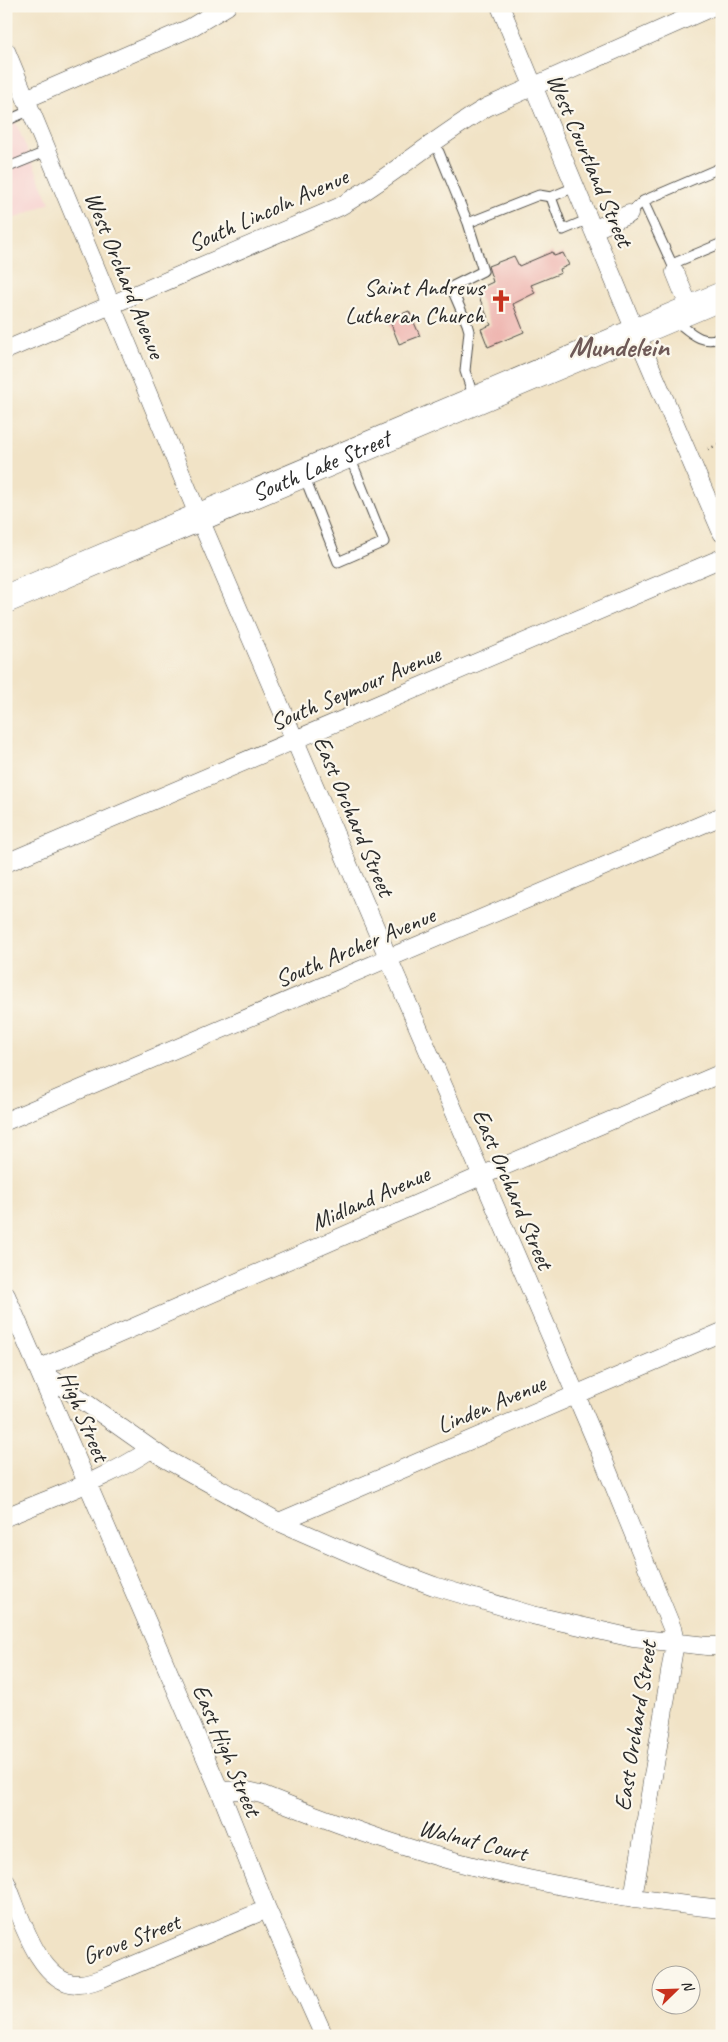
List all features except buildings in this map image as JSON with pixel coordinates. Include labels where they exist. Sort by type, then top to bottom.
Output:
[{"type":"main road","name":"South Lake Street","points":[[6,599],[722,296]]},
{"type":"street","points":[[29,105],[190,28],[227,6]]},
{"type":"street","name":"West Courtland Street","points":[[500,6],[636,333],[722,533]]},
{"type":"street","name":"South Lincoln Avenue","points":[[6,350],[339,207],[370,190],[459,123],[487,107],[714,6]]},
{"type":"street","name":"West Orchard Avenue","points":[[6,51],[199,517]]},
{"type":"street","points":[[591,224],[630,214]]},
{"type":"street","points":[[674,268],[681,313]]},
{"type":"street","name":"East Orchard Street","points":[[199,517],[296,739],[666,1609],[674,1642],[633,1898]]},
{"type":"street","name":"South Seymour Avenue","points":[[6,863],[722,558]]},
{"type":"street","name":"South Archer Avenue","points":[[6,1121],[722,816]]},
{"type":"street","name":"Midland Avenue","points":[[38,1369],[722,1073]]},
{"type":"street","name":"High Street","points":[[6,1295],[86,1482]]},
{"type":"street","name":"Linden Avenue","points":[[279,1522],[722,1332]]},
{"type":"street","points":[[38,1369],[164,1458],[279,1522],[373,1564],[434,1586],[532,1616],[633,1638],[722,1646]]},
{"type":"street","points":[[6,1517],[132,1462],[151,1449]]},
{"type":"street","name":"East High Street","points":[[86,1482],[220,1791],[267,1909],[324,2036]]},
{"type":"street","name":"Walnut Court","points":[[220,1791],[243,1790],[261,1794],[341,1825],[444,1859],[556,1885],[633,1898],[722,1909]]},
{"type":"street","name":"Grove Street","points":[[6,1882],[38,1956],[49,1972],[62,1981],[77,1985],[105,1977],[267,1909]]},
{"type":"lane","points":[[6,121],[29,105]]},
{"type":"lane","points":[[433,143],[439,152],[468,222],[483,271],[451,287],[469,331],[465,372],[475,401]]},
{"type":"lane","points":[[6,168],[48,151]]},
{"type":"lane","points":[[630,214],[643,201],[722,167]]},
{"type":"lane","points":[[468,222],[539,195],[551,197],[575,187]]},
{"type":"lane","points":[[551,197],[564,230],[591,224]]},
{"type":"lane","points":[[643,201],[674,268],[722,243]]},
{"type":"lane","points":[[681,313],[696,337],[706,341],[722,337]]},
{"type":"lane","points":[[303,474],[338,562],[346,559],[384,542],[349,454]]},
{"type":"path","points":[[708,449],[722,443]]},
{"type":"shaded area","points":[[6,100],[50,203],[6,222]]},
{"type":"place","name":"Saint Andrews Lutheran Church","points":[[501,301]]},
{"type":"district","name":"Mundelein","points":[[619,346]]}]
